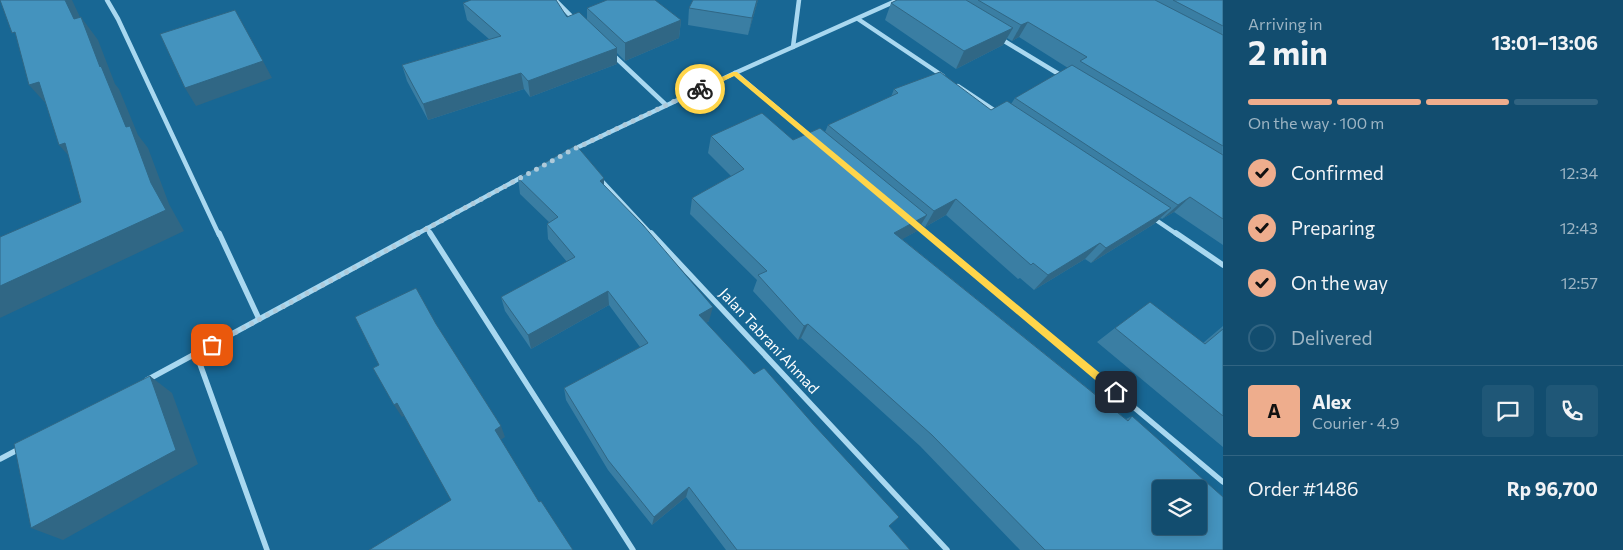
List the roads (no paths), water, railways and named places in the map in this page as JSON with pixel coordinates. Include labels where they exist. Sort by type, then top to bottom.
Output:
[{"type":"street","points":[[106,0],[118,19],[259,319]]},
{"type":"street","points":[[555,0],[582,26]]},
{"type":"street","points":[[794,47],[799,0]]},
{"type":"street","points":[[564,154],[735,73],[898,0]]},
{"type":"street","points":[[858,19],[945,77]]},
{"type":"street","points":[[996,36],[1063,77]]},
{"type":"street","points":[[610,52],[666,105]]},
{"type":"street","points":[[735,73],[819,143]]},
{"type":"street","points":[[952,82],[1000,114]]},
{"type":"street","points":[[572,150],[579,157]]},
{"type":"street","name":"Jalan Tabrani Ahmad","points":[[593,171],[947,550]]},
{"type":"street","points":[[145,381],[530,173]]},
{"type":"street","points":[[1149,215],[1223,265]]},
{"type":"street","points":[[910,220],[1223,482]]},
{"type":"street","points":[[427,228],[633,550]]},
{"type":"street","points":[[196,353],[268,550]]},
{"type":"street","points":[[0,459],[26,445]]}]
